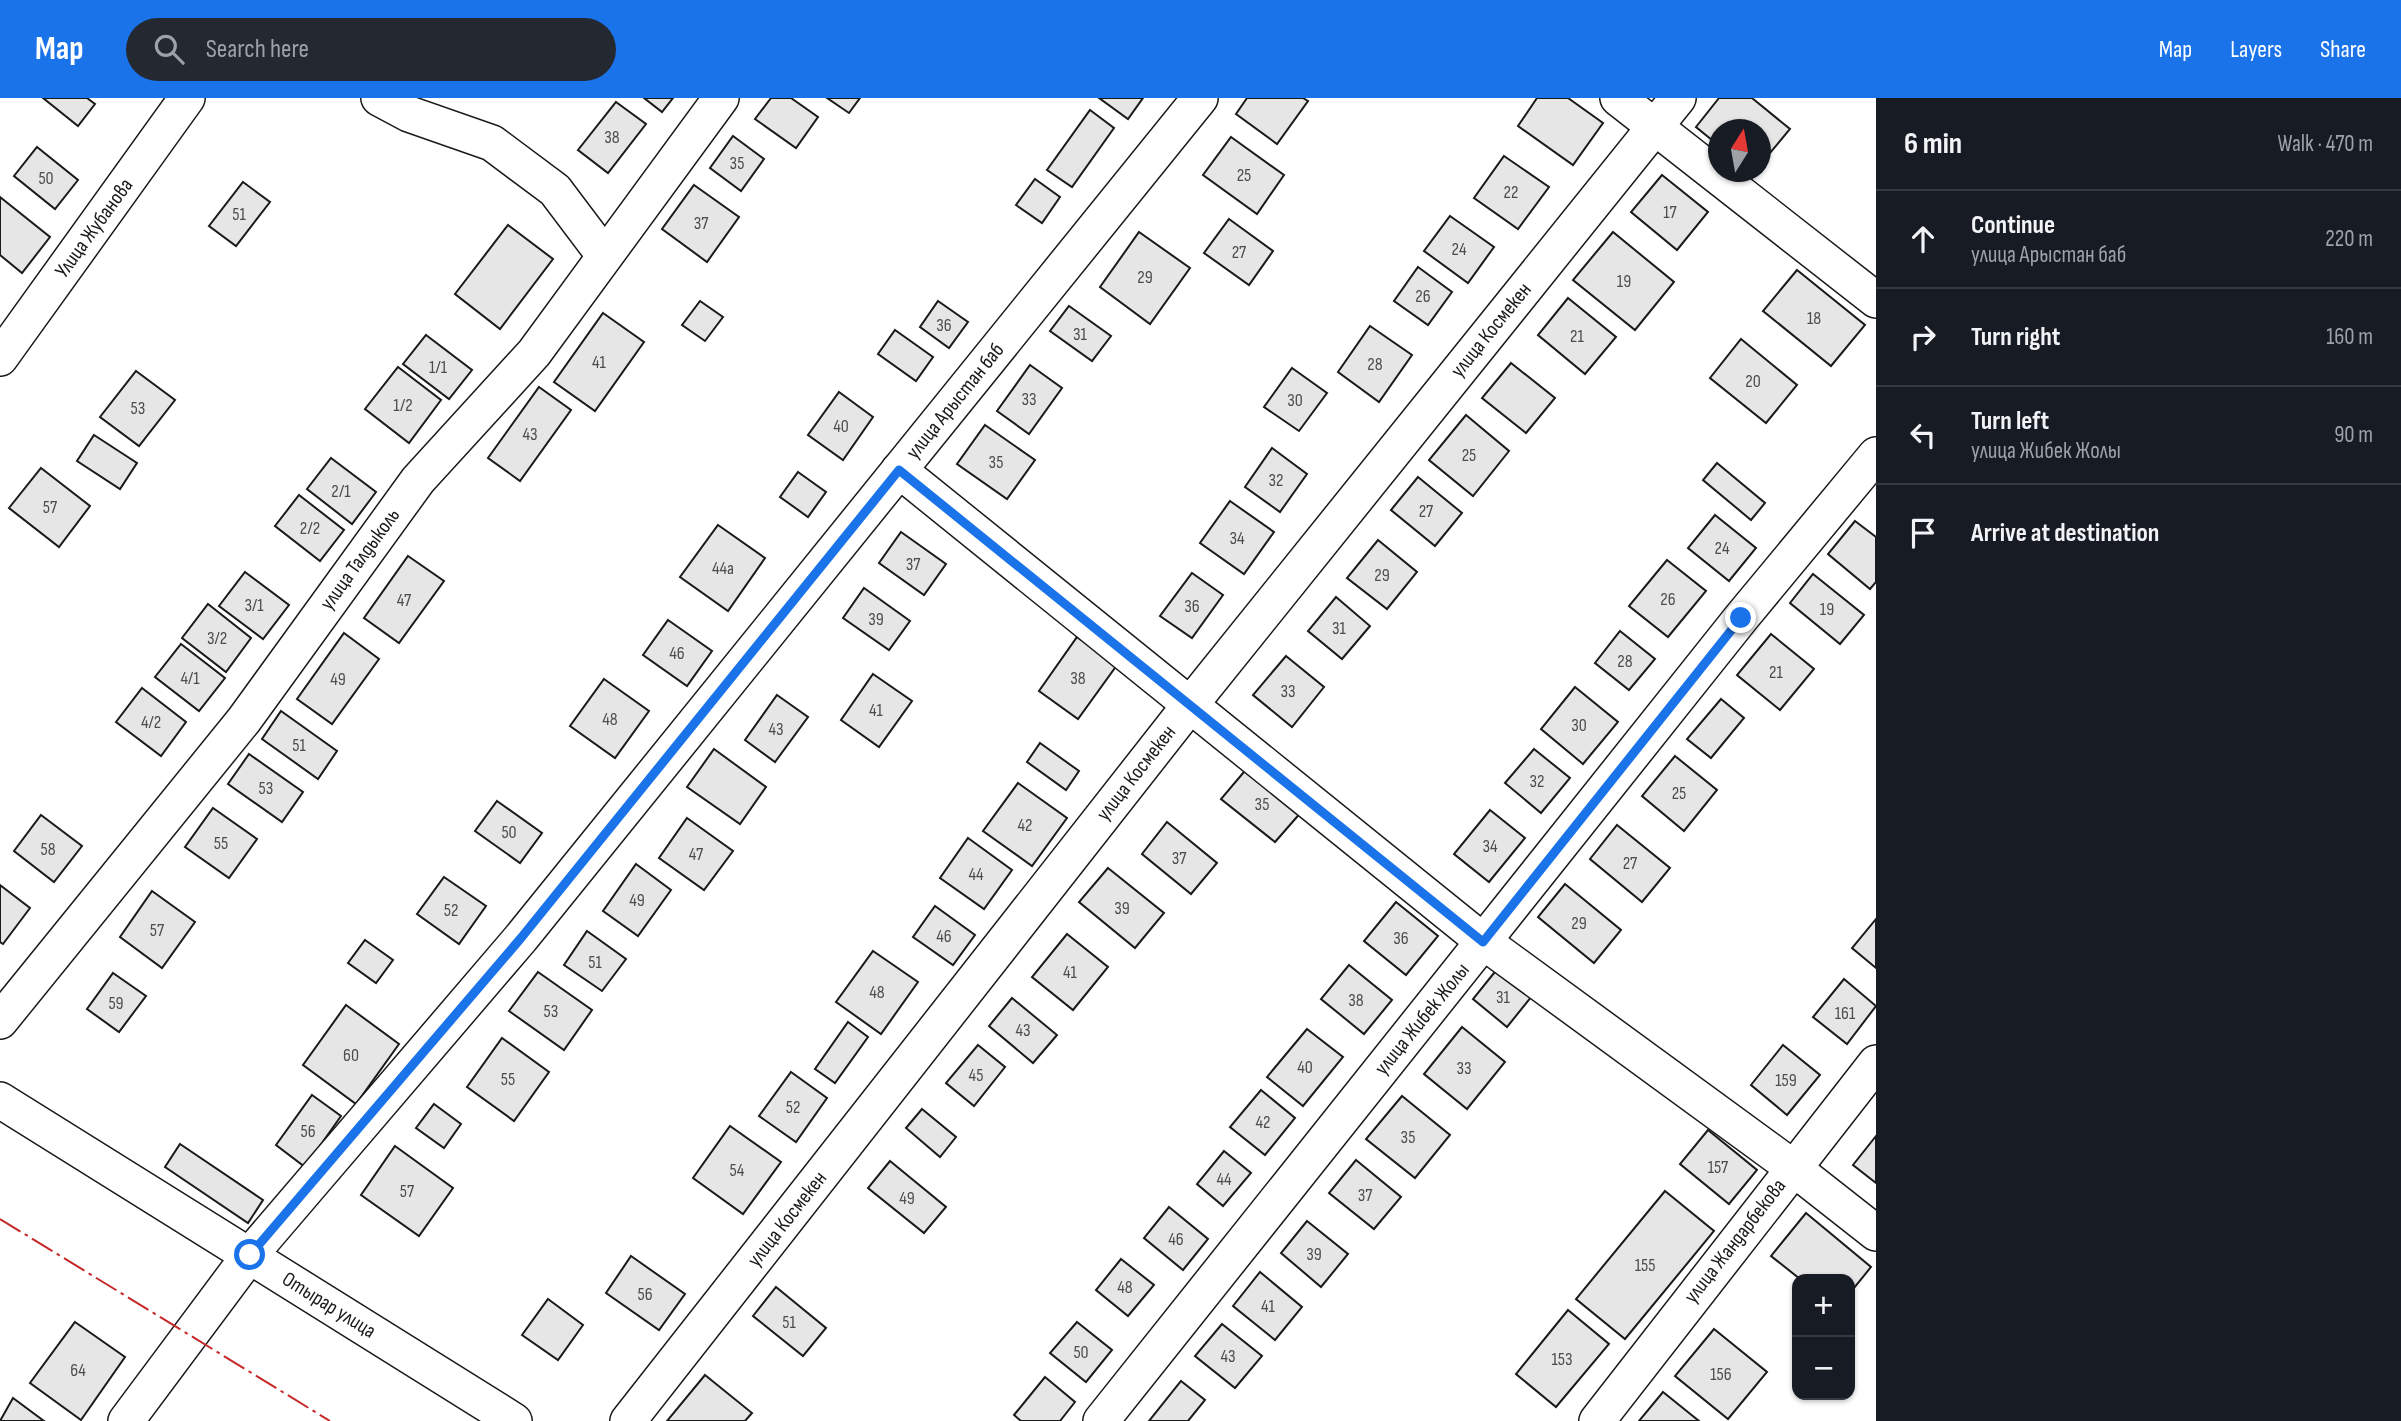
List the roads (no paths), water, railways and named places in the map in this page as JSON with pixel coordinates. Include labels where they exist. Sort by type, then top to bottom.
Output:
[{"type":"street","name":"Улица Жубанова","points":[[0,358],[187,98]]},
{"type":"street","points":[[379,98],[409,114],[492,143],[555,190],[604,255]]},
{"type":"street","name":"улица Талдыколь","points":[[0,1021],[244,720],[418,480],[534,353],[721,98]]},
{"type":"street","name":"улица Арыстан баб","points":[[126,1421],[250,1255],[521,938],[1200,98]]},
{"type":"street","points":[[1618,98],[1876,300]]},
{"type":"street","name":"улица Космекен","points":[[628,1421],[1190,705],[1678,98]]},
{"type":"street","name":"улица Жибек Жолы","points":[[1101,1421],[1876,455]]},
{"type":"street","points":[[899,470],[1483,942],[1793,1167],[1876,1233]]},
{"type":"street","name":"улица Жандарбекова","points":[[1597,1421],[1876,1063]]},
{"type":"street","name":"Отырар улица","points":[[0,1100],[514,1421]]}]
